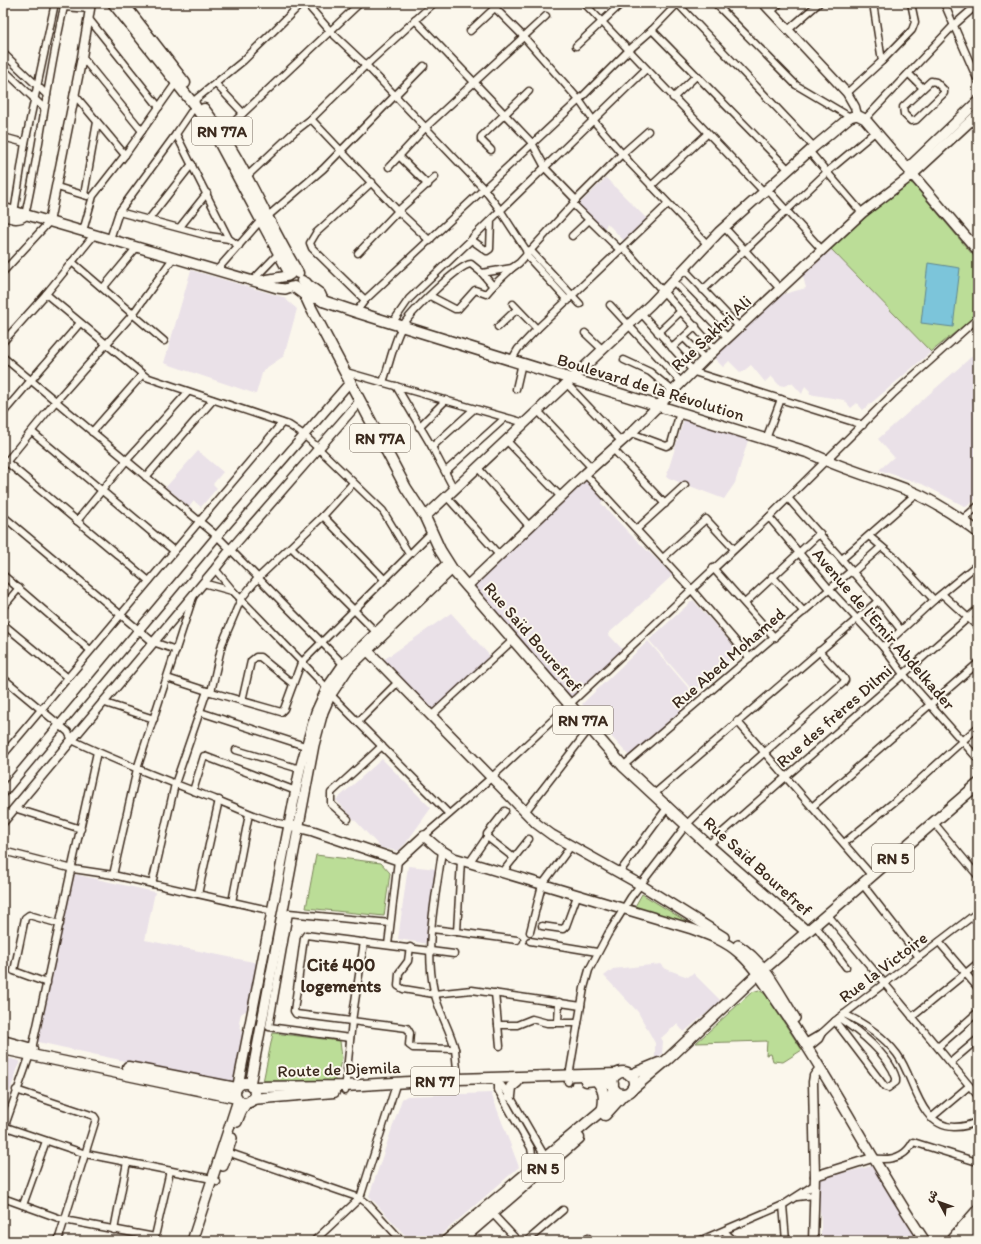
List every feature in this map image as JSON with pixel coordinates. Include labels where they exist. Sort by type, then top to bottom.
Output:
[{"type":"main road","points":[[113,3],[178,80]]},
{"type":"main road","name":"RN 77A","points":[[123,3],[219,135],[265,218],[298,282]]},
{"type":"main road","points":[[910,171],[978,101]]},
{"type":"main road","points":[[910,171],[978,114]]},
{"type":"main road","points":[[425,518],[673,282],[724,227],[766,191],[811,149],[857,117],[876,130],[978,251]]},
{"type":"main road","name":"Rue Sakhri Ali","points":[[467,586],[631,433],[694,372],[715,349],[740,328],[862,213],[910,171]]},
{"type":"main road","points":[[3,208],[20,219],[25,215],[255,281],[298,282]]},
{"type":"main road","points":[[3,215],[14,215]]},
{"type":"main road","name":"Boulevard de la Révolution","points":[[298,282],[323,301],[522,363],[569,381],[680,412],[810,453],[827,461],[916,494],[962,520],[978,532]]},
{"type":"main road","name":"Rue Saïd Bourefref","points":[[298,282],[406,488],[425,518],[431,533],[450,566],[623,766],[708,845],[811,928]]},
{"type":"main road","points":[[244,1100],[235,1094],[288,837],[294,826],[296,792],[305,746],[316,712],[346,667],[377,633],[450,566]]},
{"type":"main road","points":[[346,667],[368,651],[450,566]]},
{"type":"main road","points":[[368,651],[491,778],[525,812],[552,835],[641,885],[741,947],[761,972],[809,1046],[872,1158],[925,1241]]},
{"type":"main road","points":[[192,1241],[244,1100],[254,1093],[251,1086],[294,826],[318,728],[329,692]]},
{"type":"main road","name":"RN 5","points":[[460,1241],[546,1161],[602,1118],[628,1092],[668,1059],[761,972],[978,784]]},
{"type":"main road","points":[[294,826],[398,860],[424,836],[442,851],[465,862],[623,910],[692,929],[720,940],[740,954],[761,972]]},
{"type":"main road","points":[[3,1041],[30,1052]]},
{"type":"main road","points":[[3,1048],[237,1087],[244,1083],[251,1086]]},
{"type":"main road","name":"Route de Djemila","points":[[30,1052],[244,1100],[345,1088]]},
{"type":"main road","name":"RN 5","points":[[630,1075],[668,1059]]},
{"type":"main road","points":[[625,1072],[630,1075],[634,1082],[628,1092],[619,1093],[614,1086],[614,1078],[617,1074],[625,1072]]},
{"type":"main road","name":"Route de Djemila","points":[[395,1086],[458,1079],[517,1082],[617,1074]]},
{"type":"main road","name":"Route de Djemila","points":[[251,1086],[345,1088],[496,1080],[568,1078],[596,1080],[614,1086]]},
{"type":"main road","points":[[596,1080],[604,1094],[603,1108]]},
{"type":"main road","points":[[510,1096],[511,1087],[517,1082]]},
{"type":"main road","name":"RN 5","points":[[574,1138],[610,1100],[614,1086]]},
{"type":"main road","points":[[198,1241],[214,1180],[227,1152],[244,1100]]},
{"type":"main road","name":"RN 5","points":[[446,1241],[534,1166],[546,1161]]},
{"type":"street","points":[[14,215],[25,143],[55,3]]},
{"type":"street","points":[[110,239],[119,212],[176,134],[195,102],[302,3]]},
{"type":"street","points":[[306,3],[331,32],[366,64],[484,189],[528,252],[568,301]]},
{"type":"street","points":[[219,135],[331,32],[360,3]]},
{"type":"street","points":[[244,179],[293,133],[311,120],[366,64],[434,3]]},
{"type":"street","points":[[470,31],[493,5],[500,3]]},
{"type":"street","points":[[584,3],[707,134],[786,211],[822,250]]},
{"type":"street","points":[[576,46],[622,3]]},
{"type":"street","points":[[356,312],[365,300],[430,241],[579,100],[629,50],[652,30],[677,3],[811,149],[826,172],[862,213]]},
{"type":"street","points":[[715,3],[796,85],[857,117]]},
{"type":"street","points":[[763,3],[847,93],[855,108],[857,117]]},
{"type":"street","points":[[771,12],[780,3]]},
{"type":"street","points":[[788,30],[819,3]]},
{"type":"street","points":[[873,3],[882,61]]},
{"type":"street","points":[[847,93],[882,61],[912,30],[915,22],[911,3]]},
{"type":"street","points":[[944,3],[978,81]]},
{"type":"street","points":[[857,117],[909,74],[953,26],[978,4]]},
{"type":"street","points":[[3,272],[49,222],[92,5],[64,5],[44,108],[35,173],[25,215]]},
{"type":"street","points":[[493,5],[524,37],[579,100],[622,154],[707,244]]},
{"type":"street","points":[[389,167],[400,157],[426,127],[546,16]]},
{"type":"street","points":[[89,19],[159,107]]},
{"type":"street","points":[[415,20],[532,143],[546,169],[589,220],[621,248],[663,290],[715,349]]},
{"type":"street","points":[[652,30],[788,170]]},
{"type":"street","points":[[3,53],[38,84],[47,95]]},
{"type":"street","points":[[82,57],[142,132]]},
{"type":"street","points":[[217,270],[265,218],[323,169],[424,66]]},
{"type":"street","points":[[3,69],[44,108]]},
{"type":"street","points":[[383,382],[397,324],[409,299],[500,210],[546,169],[646,70]]},
{"type":"street","points":[[909,74],[923,88]]},
{"type":"street","points":[[673,98],[696,76]]},
{"type":"street","points":[[83,232],[93,196],[126,155],[178,80]]},
{"type":"street","points":[[933,80],[944,92],[916,120],[911,121],[904,114],[902,109],[923,88],[933,80]]},
{"type":"street","points":[[216,84],[243,114]]},
{"type":"street","points":[[491,150],[481,137],[529,91]]},
{"type":"street","points":[[74,94],[126,155]]},
{"type":"street","points":[[311,120],[341,149],[398,211],[430,241]]},
{"type":"street","points":[[84,195],[97,122]]},
{"type":"street","points":[[703,290],[826,172],[876,130]]},
{"type":"street","points":[[430,296],[455,309],[458,309],[475,290],[486,294],[528,252],[574,202],[622,154],[648,131]]},
{"type":"street","points":[[176,134],[229,239]]},
{"type":"street","points":[[651,186],[707,134]]},
{"type":"street","points":[[3,137],[25,143]]},
{"type":"street","points":[[400,157],[428,185]]},
{"type":"street","points":[[149,219],[192,164]]},
{"type":"street","points":[[358,253],[398,211],[435,177]]},
{"type":"street","points":[[365,300],[312,248],[310,243],[316,233],[372,182]]},
{"type":"street","points":[[57,187],[84,195],[93,196]]},
{"type":"street","points":[[180,227],[207,193]]},
{"type":"street","points":[[511,360],[518,349],[537,329],[668,204]]},
{"type":"street","points":[[119,212],[180,227],[209,236],[229,239],[239,246]]},
{"type":"street","points":[[472,239],[484,251],[490,249],[490,220]]},
{"type":"street","points":[[572,236],[589,220]]},
{"type":"street","points":[[724,227],[744,251],[781,290]]},
{"type":"street","points":[[3,342],[46,294],[94,235]]},
{"type":"street","points":[[103,288],[137,247]]},
{"type":"street","points":[[255,281],[281,251]]},
{"type":"street","points":[[528,252],[580,304]]},
{"type":"street","points":[[149,581],[4,462],[32,432],[56,401],[132,314],[174,257]]},
{"type":"street","points":[[3,260],[11,262]]},
{"type":"street","points":[[72,262],[164,341]]},
{"type":"street","points":[[397,324],[466,264],[471,264],[482,273],[492,287]]},
{"type":"street","points":[[482,273],[512,268]]},
{"type":"street","points":[[684,269],[740,328]]},
{"type":"street","points":[[673,282],[728,338]]},
{"type":"street","points":[[46,294],[142,375],[154,381],[293,427],[318,448],[389,518],[408,554]]},
{"type":"street","points":[[610,304],[682,382]]},
{"type":"street","points":[[498,327],[515,306],[537,329]]},
{"type":"street","points":[[658,333],[681,311]]},
{"type":"street","points":[[641,313],[694,372],[863,425]]},
{"type":"street","points":[[424,836],[491,778],[769,517],[893,394],[978,318]]},
{"type":"street","points":[[3,413],[80,323]]},
{"type":"street","points":[[672,348],[696,326]]},
{"type":"street","points":[[585,333],[603,350]]},
{"type":"street","points":[[684,338],[705,359]]},
{"type":"street","points":[[3,358],[198,521],[218,536],[230,550],[346,667]]},
{"type":"street","points":[[624,360],[650,372],[673,391]]},
{"type":"street","points":[[516,390],[522,363]]},
{"type":"street","points":[[92,432],[142,375]]},
{"type":"street","points":[[3,793],[304,435],[348,376],[383,382],[525,423]]},
{"type":"street","points":[[569,381],[621,441]]},
{"type":"street","points":[[396,386],[446,471],[454,490]]},
{"type":"street","points":[[77,521],[126,461],[188,392]]},
{"type":"street","points":[[766,439],[781,399]]},
{"type":"street","points":[[146,477],[213,400]]},
{"type":"street","points":[[419,426],[446,400]]},
{"type":"street","points":[[3,822],[230,550],[360,401]]},
{"type":"street","points":[[432,447],[474,409]]},
{"type":"street","points":[[538,411],[637,529],[750,658]]},
{"type":"street","points":[[631,433],[666,446],[671,444],[680,412]]},
{"type":"street","points":[[446,471],[505,418]]},
{"type":"street","points":[[3,755],[174,552],[198,521],[282,423]]},
{"type":"street","points":[[32,432],[174,552]]},
{"type":"street","points":[[507,441],[561,498]]},
{"type":"street","points":[[613,449],[665,504]]},
{"type":"street","points":[[478,468],[530,527]]},
{"type":"street","points":[[152,884],[175,784],[200,712],[209,691],[222,644],[241,599],[258,578],[323,516],[353,483]]},
{"type":"street","points":[[637,529],[685,485]]},
{"type":"street","points":[[842,560],[916,494]]},
{"type":"street","points":[[447,497],[500,556]]},
{"type":"street","points":[[788,498],[820,533],[901,630]]},
{"type":"street","points":[[962,520],[978,506]]},
{"type":"street","points":[[3,516],[154,642],[176,650]]},
{"type":"street","points":[[323,516],[384,579]]},
{"type":"street","name":"Avenue de l'Emir Abdelkader","points":[[769,517],[830,590],[883,648],[903,674],[978,759]]},
{"type":"street","points":[[663,558],[706,519],[734,549]]},
{"type":"street","points":[[167,678],[281,712],[284,709],[301,663],[408,554],[431,533]]},
{"type":"street","points":[[745,603],[772,576],[820,533]]},
{"type":"street","points":[[869,536],[894,557],[934,600]]},
{"type":"street","points":[[291,547],[377,633]]},
{"type":"street","name":"Rue Abed Mohamed","points":[[623,766],[881,547]]},
{"type":"street","points":[[883,648],[934,600],[978,564]]},
{"type":"street","points":[[713,568],[775,638]]},
{"type":"street","points":[[215,569],[233,591],[301,663],[449,814]]},
{"type":"street","points":[[3,575],[90,650]]},
{"type":"street","points":[[772,576],[804,612]]},
{"type":"street","points":[[203,583],[233,591]]},
{"type":"street","points":[[3,607],[19,588]]},
{"type":"street","points":[[113,875],[137,769],[195,593]]},
{"type":"street","points":[[942,594],[978,627]]},
{"type":"street","points":[[653,795],[878,601]]},
{"type":"street","name":"Rue des frères Dilmi","points":[[708,845],[978,609]]},
{"type":"street","points":[[3,624],[68,678]]},
{"type":"street","points":[[431,716],[513,640]]},
{"type":"street","points":[[568,1078],[585,983],[597,952],[623,910],[687,824],[845,680],[819,651]]},
{"type":"street","points":[[242,701],[251,661],[256,656],[260,656],[293,684]]},
{"type":"street","points":[[812,807],[978,663]]},
{"type":"street","points":[[3,679],[42,709],[68,732],[72,740],[137,769],[219,800],[249,814],[273,822],[294,826]]},
{"type":"street","points":[[358,722],[398,682]]},
{"type":"street","points":[[102,702],[154,719]]},
{"type":"street","points":[[200,712],[305,746]]},
{"type":"street","points":[[737,721],[872,876]]},
{"type":"street","points":[[844,843],[978,727]]},
{"type":"street","points":[[525,812],[590,728]]},
{"type":"street","points":[[348,819],[331,804],[331,793],[382,746]]},
{"type":"street","points":[[236,750],[300,770]]},
{"type":"street","points":[[97,752],[47,983],[30,1052],[3,1128],[86,1154],[214,1180]]},
{"type":"street","points":[[193,791],[204,756],[296,792]]},
{"type":"street","points":[[198,894],[219,800]]},
{"type":"street","points":[[14,808],[81,829]]},
{"type":"street","points":[[619,873],[667,808]]},
{"type":"street","points":[[457,932],[465,862],[487,837],[487,834],[505,811]]},
{"type":"street","points":[[232,902],[249,814]]},
{"type":"street","points":[[934,823],[978,876]]},
{"type":"street","points":[[487,837],[514,858]]},
{"type":"street","points":[[502,873],[529,839]]},
{"type":"street","points":[[530,932],[542,885],[571,846]]},
{"type":"street","points":[[3,851],[72,869],[113,875],[273,911]]},
{"type":"street","points":[[442,851],[429,950],[430,974],[434,994],[452,1036],[458,1079]]},
{"type":"street","points":[[388,945],[398,860]]},
{"type":"street","points":[[863,885],[919,957]]},
{"type":"street","points":[[542,926],[564,929],[577,896]]},
{"type":"street","points":[[350,1038],[269,1027],[289,915],[291,912],[390,923]]},
{"type":"street","name":"Rue la Victoire","points":[[809,1046],[839,1018],[978,912]]},
{"type":"street","points":[[47,983],[14,971],[25,918],[29,914],[60,924]]},
{"type":"street","points":[[827,914],[978,1096]]},
{"type":"street","points":[[811,928],[846,967]]},
{"type":"street","points":[[432,929],[517,940]]},
{"type":"street","points":[[454,954],[410,947],[306,935],[304,938],[295,1013],[407,1028],[410,1033],[410,1045],[413,1048],[455,1049]]},
{"type":"street","points":[[530,940],[597,952]]},
{"type":"street","points":[[345,1088],[352,1021],[364,942]]},
{"type":"street","points":[[939,942],[978,988]]},
{"type":"street","points":[[410,947],[408,960],[399,973],[398,986],[403,989],[434,994],[457,990],[495,993],[581,1006]]},
{"type":"street","points":[[912,1017],[978,963]]},
{"type":"street","points":[[495,993],[500,1046]]},
{"type":"street","points":[[558,1022],[559,1002]]},
{"type":"street","points":[[938,1047],[978,1012]]},
{"type":"street","points":[[839,1018],[861,1034],[888,1062],[896,1078],[892,1085],[887,1088],[885,1087],[839,1018]]},
{"type":"street","points":[[839,1018],[874,1032],[896,1053],[904,1064],[923,1107],[936,1122],[950,1126],[968,1125],[978,1121]]},
{"type":"street","points":[[498,1025],[517,1025],[532,1019],[547,1023],[578,1023]]},
{"type":"street","points":[[951,1062],[978,1039]]},
{"type":"street","points":[[813,1241],[815,1176],[813,1082],[814,1076],[820,1068]]},
{"type":"street","points":[[496,1080],[510,1096],[546,1161]]},
{"type":"street","points":[[496,1080],[498,1090],[531,1148],[534,1166]]},
{"type":"street","points":[[314,1241],[360,1198],[395,1086]]},
{"type":"street","points":[[931,1118],[969,1086]]},
{"type":"street","points":[[16,1090],[95,1117],[97,1120],[58,1241]]},
{"type":"street","points":[[23,1205],[46,1142]]},
{"type":"street","points":[[815,1176],[872,1158],[888,1160],[900,1156],[908,1151],[914,1142],[974,1161]]},
{"type":"street","points":[[227,1152],[360,1198],[368,1204],[402,1241]]},
{"type":"street","points":[[114,1230],[126,1162]]},
{"type":"street","points":[[3,1198],[64,1220],[155,1239],[170,1171]]},
{"type":"street","points":[[699,1241],[711,1239],[724,1231],[783,1205],[814,1185]]},
{"type":"street","points":[[796,1197],[814,1195]]},
{"type":"street","points":[[783,1205],[786,1241]]},
{"type":"street","points":[[528,1241],[563,1210]]},
{"type":"street","points":[[491,1212],[518,1241]]},
{"type":"street","points":[[724,1231],[734,1241]]},
{"type":"shaded area","points":[[606,178],[648,220],[625,242],[607,223],[603,232],[578,205]]},
{"type":"shaded area","points":[[830,248],[931,352],[863,410],[857,403],[851,408],[844,400],[809,394],[810,391],[805,386],[802,394],[792,383],[784,386],[779,385],[771,376],[765,382],[751,365],[741,373],[729,361],[723,367],[713,357],[780,295],[806,288],[802,273],[824,254],[828,254],[831,251]]},
{"type":"shaded area","points":[[191,270],[283,297],[297,309],[284,356],[263,370],[256,394],[164,363]]},
{"type":"shaded area","points":[[978,351],[978,497],[966,507],[922,484],[879,470],[894,457],[878,439]]},
{"type":"shaded area","points":[[685,416],[749,437],[735,483],[724,499],[666,477]]},
{"type":"shaded area","points":[[198,451],[223,472],[213,484],[217,488],[201,507],[194,501],[189,507],[166,487]]},
{"type":"shaded area","points":[[584,479],[604,499],[601,503],[628,532],[673,575],[608,634],[623,650],[568,701],[471,587]]},
{"type":"shaded area","points":[[693,600],[739,652],[694,692],[649,640]]},
{"type":"shaded area","points":[[451,613],[491,657],[432,713],[382,661]]},
{"type":"shaded area","points":[[648,641],[696,697],[629,756],[582,704]]},
{"type":"shaded area","points":[[382,759],[431,808],[406,843],[398,851],[381,848],[336,800]]},
{"type":"shaded area","points":[[408,866],[438,869],[429,944],[398,939]]},
{"type":"shaded area","points":[[74,874],[155,892],[145,940],[258,963],[247,1010],[241,1014],[239,1022],[242,1031],[240,1063],[234,1084],[38,1042]]},
{"type":"shaded area","points":[[661,964],[666,969],[688,977],[693,973],[721,1001],[684,1032],[677,1024],[661,1038],[663,1041],[662,1054],[655,1060],[655,1043],[638,1012],[604,976],[613,969]]},
{"type":"shaded area","points":[[3,1057],[20,1061],[3,1112]]},
{"type":"shaded area","points":[[491,1093],[519,1167],[434,1241],[410,1241],[369,1196],[402,1099],[407,1096]]},
{"type":"shaded area","points":[[872,1166],[918,1241],[821,1241],[821,1220],[817,1179]]},
{"type":"green space","points":[[907,182],[913,184],[978,261],[978,314],[931,352],[830,248]]},
{"type":"green space","points":[[316,855],[381,863],[390,873],[384,916],[306,908]]},
{"type":"green space","points":[[642,894],[697,928],[633,910]]},
{"type":"green space","points":[[759,990],[765,994],[802,1050],[783,1062],[773,1061],[771,1054],[766,1055],[767,1041],[696,1043],[752,992]]},
{"type":"green space","points":[[273,1033],[340,1041],[342,1058],[335,1082],[275,1086],[263,1082]]},
{"type":"water","points":[[928,263],[960,268],[953,327],[921,323]]},
{"type":"railway","points":[[943,1241],[978,1201]]},
{"type":"district","name":"Cité 400 logements","points":[[341,975]]}]
